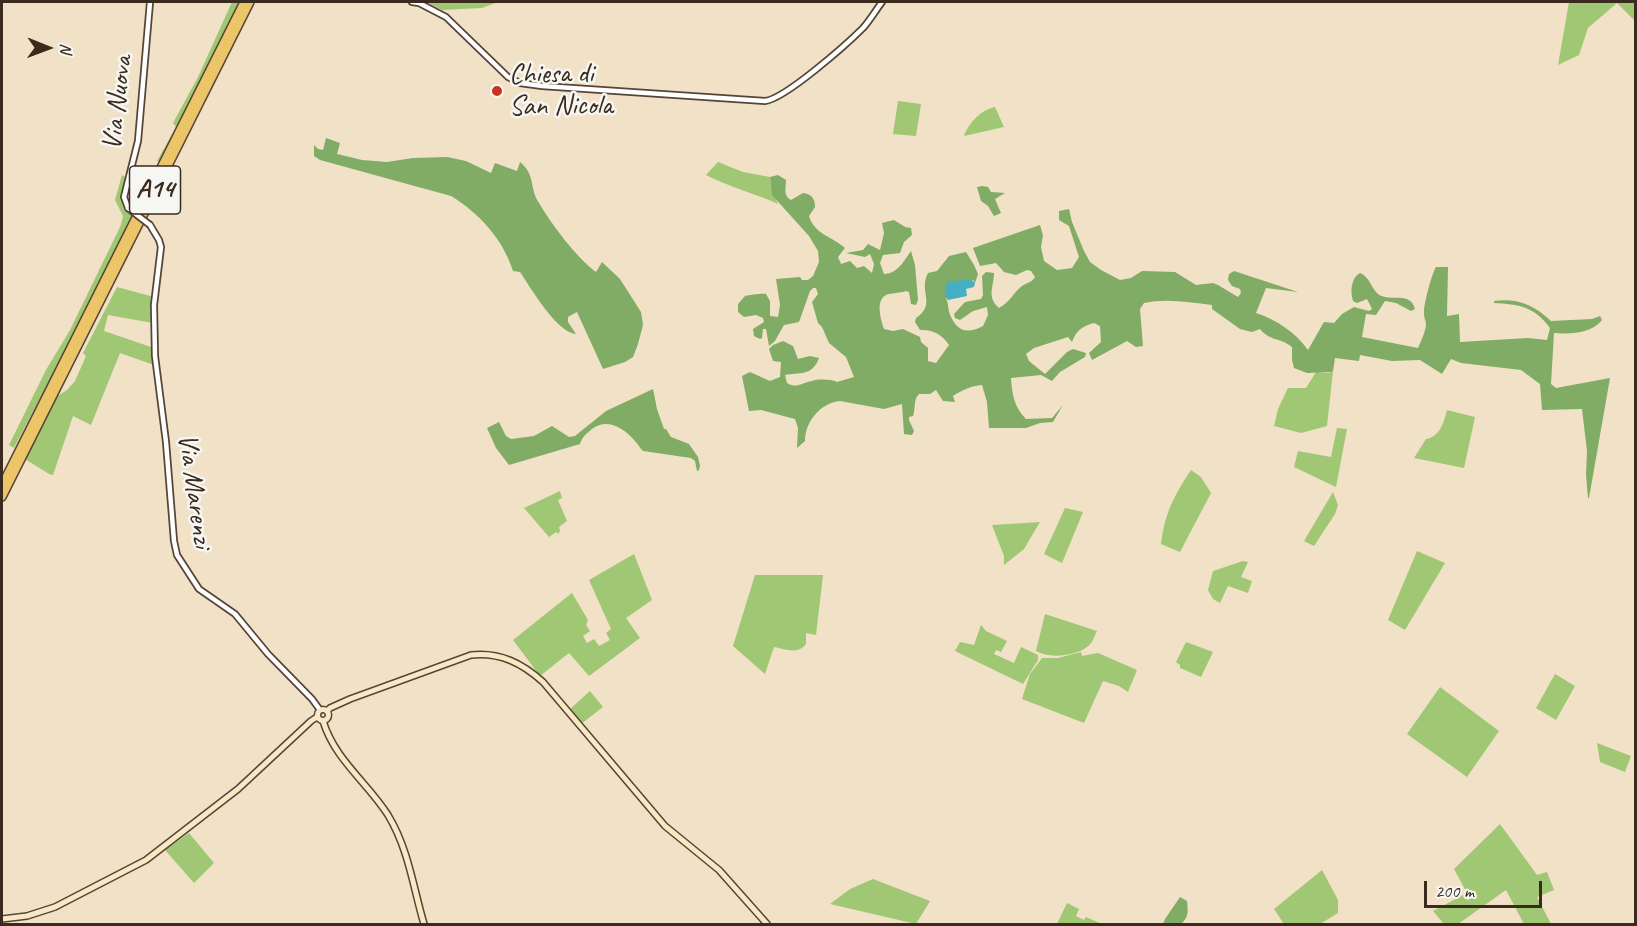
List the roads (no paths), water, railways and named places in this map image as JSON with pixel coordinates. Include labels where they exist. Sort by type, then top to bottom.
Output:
[{"type":"highway","name":"A14","points":[[2,497],[58,378],[244,2]]},
{"type":"highway","name":"A14","points":[[2,485],[250,2]]},
{"type":"main road","points":[[2,920],[27,916],[55,907],[146,860],[238,789],[323,711],[350,699],[471,656],[487,655],[511,659],[543,682],[665,826],[719,870],[767,924]]},
{"type":"main road","points":[[323,711],[328,716],[323,721]]},
{"type":"main road","points":[[317,717],[323,721],[327,735],[335,749],[376,799],[395,828],[415,883],[417,903],[424,924]]},
{"type":"street","name":"Via Nuova","points":[[150,2],[138,141],[124,197],[128,208],[150,225]]},
{"type":"street","points":[[412,2],[419,3],[446,17],[508,76],[520,83],[765,100],[780,95],[864,27],[882,2]]},
{"type":"street","name":"Via Marenzi","points":[[150,225],[161,248],[154,305],[155,356],[177,555],[199,589],[235,614],[268,654],[323,711]]},
{"type":"water","points":[[970,279],[975,283],[974,287],[966,289],[967,296],[948,300],[945,291],[948,282]]},
{"type":"place","name":"Chiesa di San Nicola","points":[[497,91]]}]
